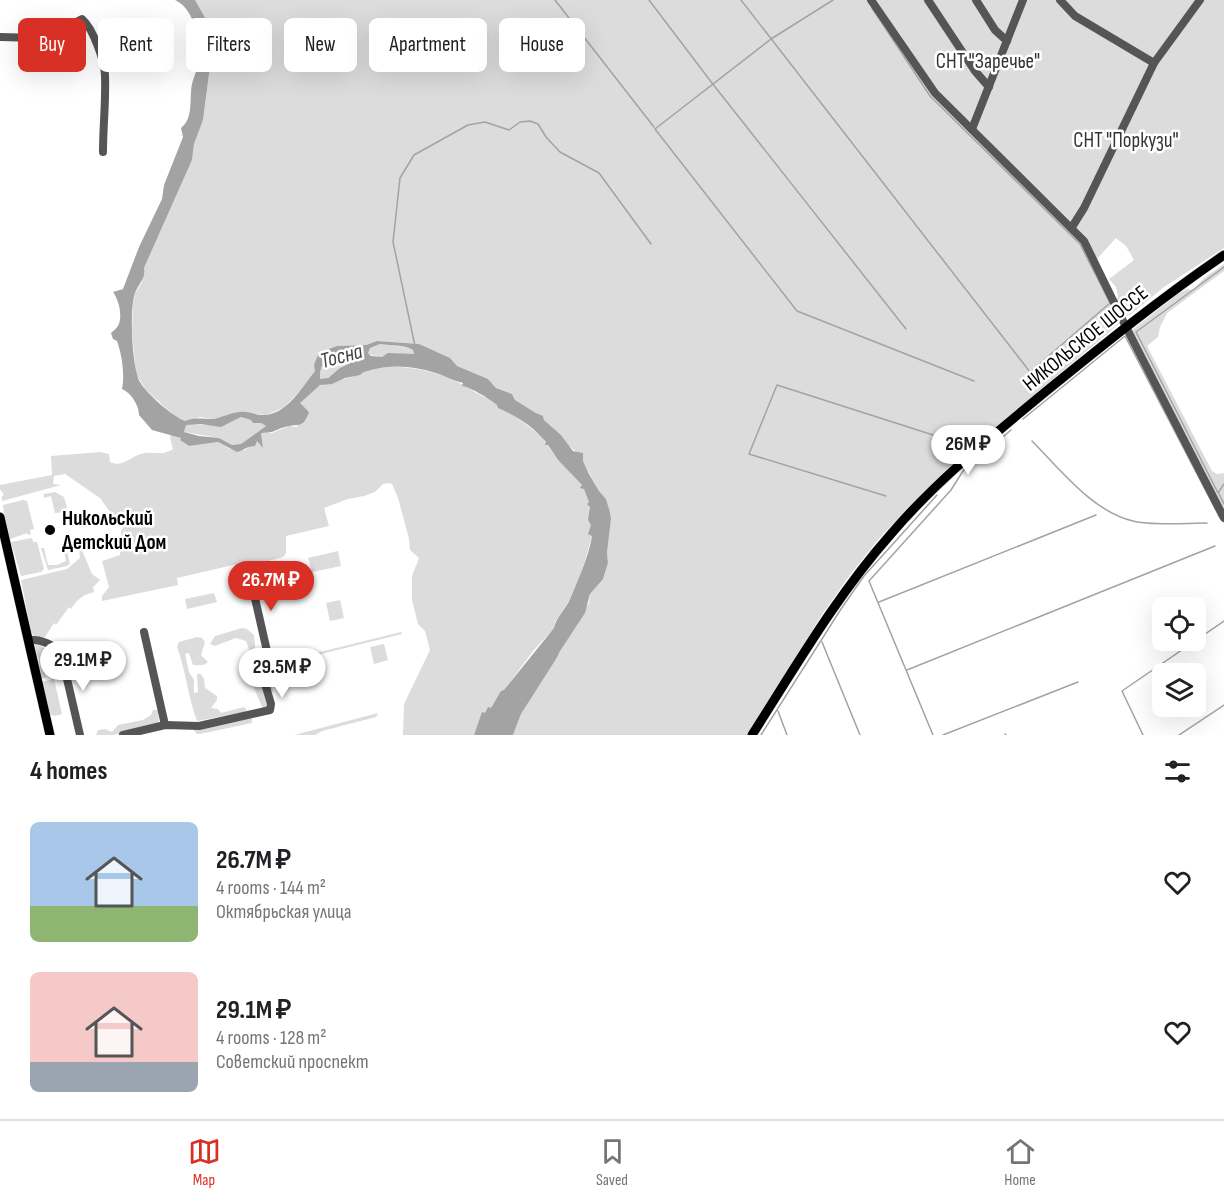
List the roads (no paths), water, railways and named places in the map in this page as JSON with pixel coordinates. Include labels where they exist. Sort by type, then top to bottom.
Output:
[{"type":"main road","name":"НИКОЛЬСКОЕ ШОССЕ","points":[[753,735],[843,594],[892,532],[934,489],[984,444],[1126,327],[1180,285],[1224,255]]},
{"type":"main road","points":[[0,517],[50,735]]},
{"type":"street","points":[[928,0],[975,71],[989,87]]},
{"type":"street","points":[[976,0],[995,30],[1007,41]]},
{"type":"street","points":[[972,129],[1023,0]]},
{"type":"street","points":[[1060,0],[1075,16],[1154,63]]},
{"type":"street","points":[[1072,227],[1154,63],[1200,0]]},
{"type":"street","points":[[873,1],[935,93],[1084,241],[1224,518]]},
{"type":"street","points":[[0,37],[39,38],[49,36],[82,19],[87,24],[105,74],[102,152]]},
{"type":"street","points":[[123,735],[165,725],[199,726],[270,710],[271,705],[261,670],[269,660],[254,594],[252,588],[243,579]]},
{"type":"street","points":[[144,632],[165,725]]},
{"type":"street","points":[[27,640],[48,644],[62,653],[80,735]]},
{"type":"waterway","points":[[555,0],[654,127]]},
{"type":"waterway","points":[[649,0],[906,329]]},
{"type":"waterway","points":[[741,0],[1030,372],[1110,303],[1080,244],[930,96],[872,8]]},
{"type":"waterway","points":[[833,0],[771,39],[655,129],[797,311],[974,381]]},
{"type":"waterway","points":[[415,346],[393,242],[400,178],[414,155],[468,125],[485,122],[509,130],[520,122],[530,121],[538,124],[560,152],[599,173],[651,244]]},
{"type":"waterway","points":[[1224,267],[1136,332],[1218,493],[1224,484]]},
{"type":"waterway","points":[[1023,419],[1125,336],[1220,518]]},
{"type":"waterway","points":[[886,496],[749,454],[777,385],[955,442]]},
{"type":"waterway","points":[[933,735],[869,581],[951,490],[963,471],[1011,430]]},
{"type":"waterway","points":[[1032,441],[1078,488],[1104,509],[1118,516],[1150,523],[1207,523]]},
{"type":"waterway","points":[[1219,494],[1224,504]]},
{"type":"waterway","points":[[761,735],[864,576],[937,495]]},
{"type":"waterway","points":[[879,602],[1096,515]]},
{"type":"waterway","points":[[907,670],[1215,546]]},
{"type":"waterway","points":[[1143,735],[1122,691],[1224,621]]},
{"type":"waterway","points":[[822,642],[860,735]]},
{"type":"waterway","points":[[943,735],[1078,682]]},
{"type":"waterway","points":[[1179,735],[1224,705]]},
{"type":"waterway","points":[[778,711],[787,735]]},
{"type":"place","name":"Никольский Детский Дом","points":[[50,530]]},
{"type":"park label","name":"СНТ \"Заречье\"","points":[[988,61]]},
{"type":"park label","name":"СНТ \"Поркузи\"","points":[[1126,140]]},
{"type":"water label","name":"Тосна","points":[[341,355]]}]
